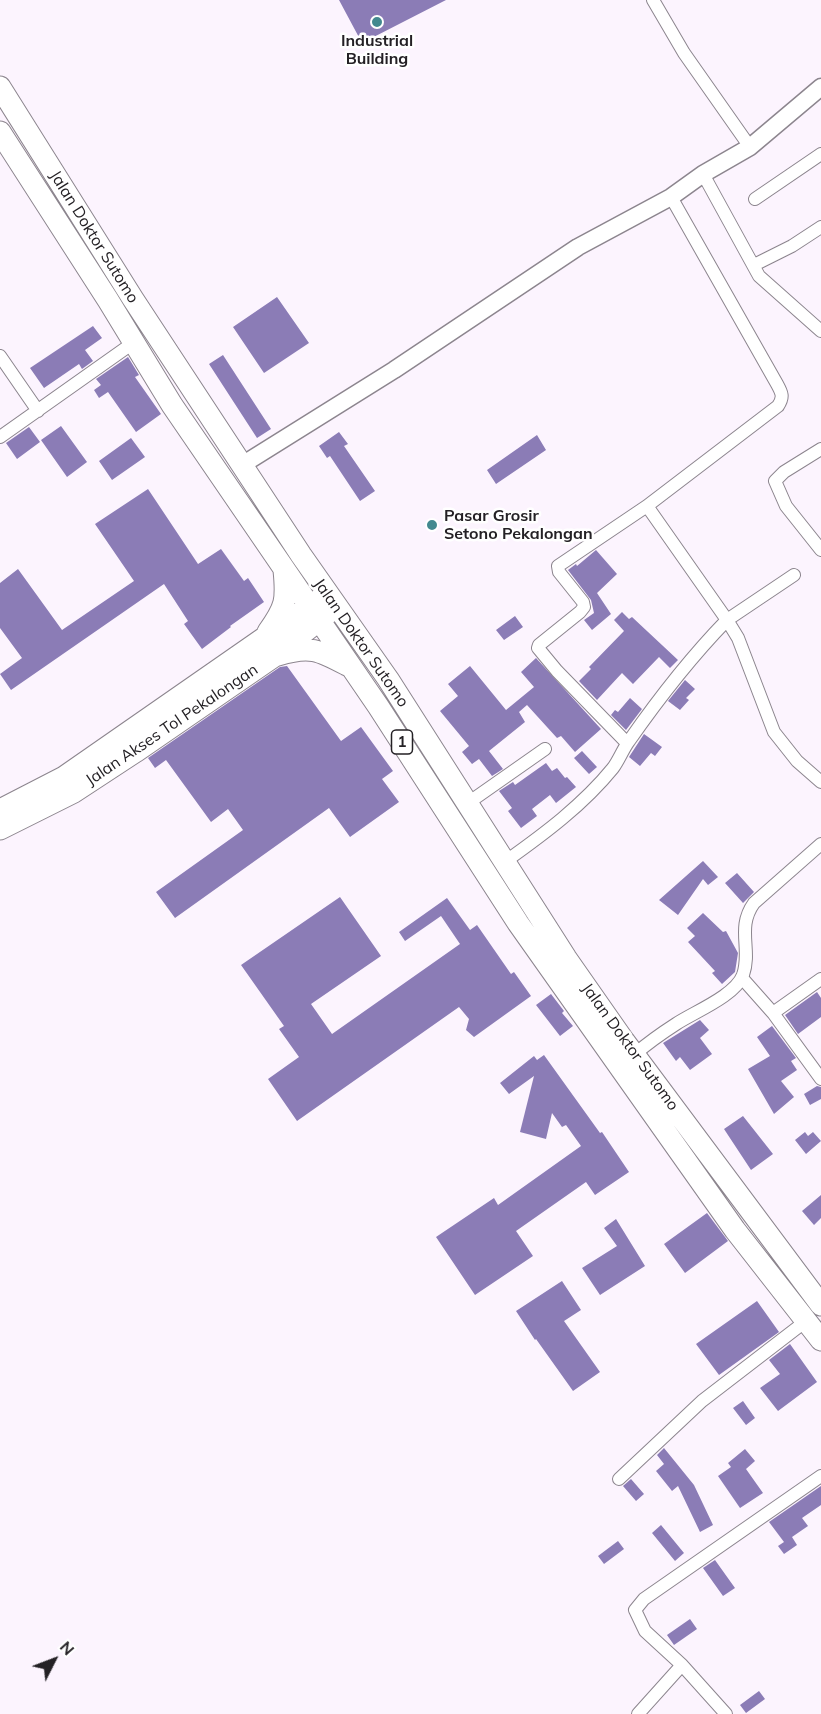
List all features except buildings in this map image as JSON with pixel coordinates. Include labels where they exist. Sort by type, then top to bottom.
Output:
[{"type":"highway","name":"Jalan Doktor Sutomo","points":[[0,87],[7,112],[332,601],[388,679],[566,958],[634,1054],[821,1305]]},
{"type":"highway","name":"Jalan Doktor Sutomo","points":[[0,132],[108,300],[132,343],[172,405],[378,706],[518,923],[735,1230],[821,1340]]},
{"type":"highway","points":[[284,569],[287,597],[267,648],[321,651],[350,667]]},
{"type":"highway","name":"Jalan Akses Tol Pekalongan","points":[[0,829],[74,792],[135,752],[267,648],[332,601]]},
{"type":"highway","name":"Jalan Akses Tol Pekalongan","points":[[0,810],[64,777],[267,648]]},
{"type":"street","points":[[653,0],[688,60],[750,147]]},
{"type":"street","points":[[661,0],[664,18]]},
{"type":"street","points":[[242,465],[404,364],[578,247],[671,196],[703,174],[750,147],[821,87]]},
{"type":"street","points":[[755,199],[821,154]]},
{"type":"street","points":[[703,174],[759,276],[821,330]]},
{"type":"street","points":[[627,743],[557,671],[538,648],[584,607],[583,602],[559,572],[558,566],[647,506],[783,400],[777,384],[671,196]]},
{"type":"street","points":[[754,265],[792,246],[821,227]]},
{"type":"street","points":[[0,437],[132,343]]},
{"type":"street","points":[[0,356],[38,411]]},
{"type":"street","points":[[821,449],[784,472],[775,482],[786,506],[821,550]]},
{"type":"street","points":[[647,506],[728,620],[738,638],[774,732],[797,761],[821,782]]},
{"type":"street","points":[[506,861],[562,818],[614,767],[627,743],[699,649],[728,620],[794,575]]},
{"type":"street","points":[[468,803],[545,749]]},
{"type":"street","points":[[634,1054],[678,1022],[717,1000],[742,978],[744,923],[747,912],[754,903],[821,844]]},
{"type":"street","points":[[742,978],[773,1013],[821,1079]]},
{"type":"street","points":[[773,1013],[821,979]]},
{"type":"street","points":[[619,1479],[702,1401],[806,1321]]},
{"type":"street","points":[[726,1714],[682,1665],[645,1631],[635,1610],[644,1599],[821,1476]]},
{"type":"street","points":[[638,1714],[682,1665]]},
{"type":"place","name":"Industrial Building","points":[[377,22]]},
{"type":"place","name":"Pasar Grosir Setono Pekalongan","points":[[432,525]]}]
